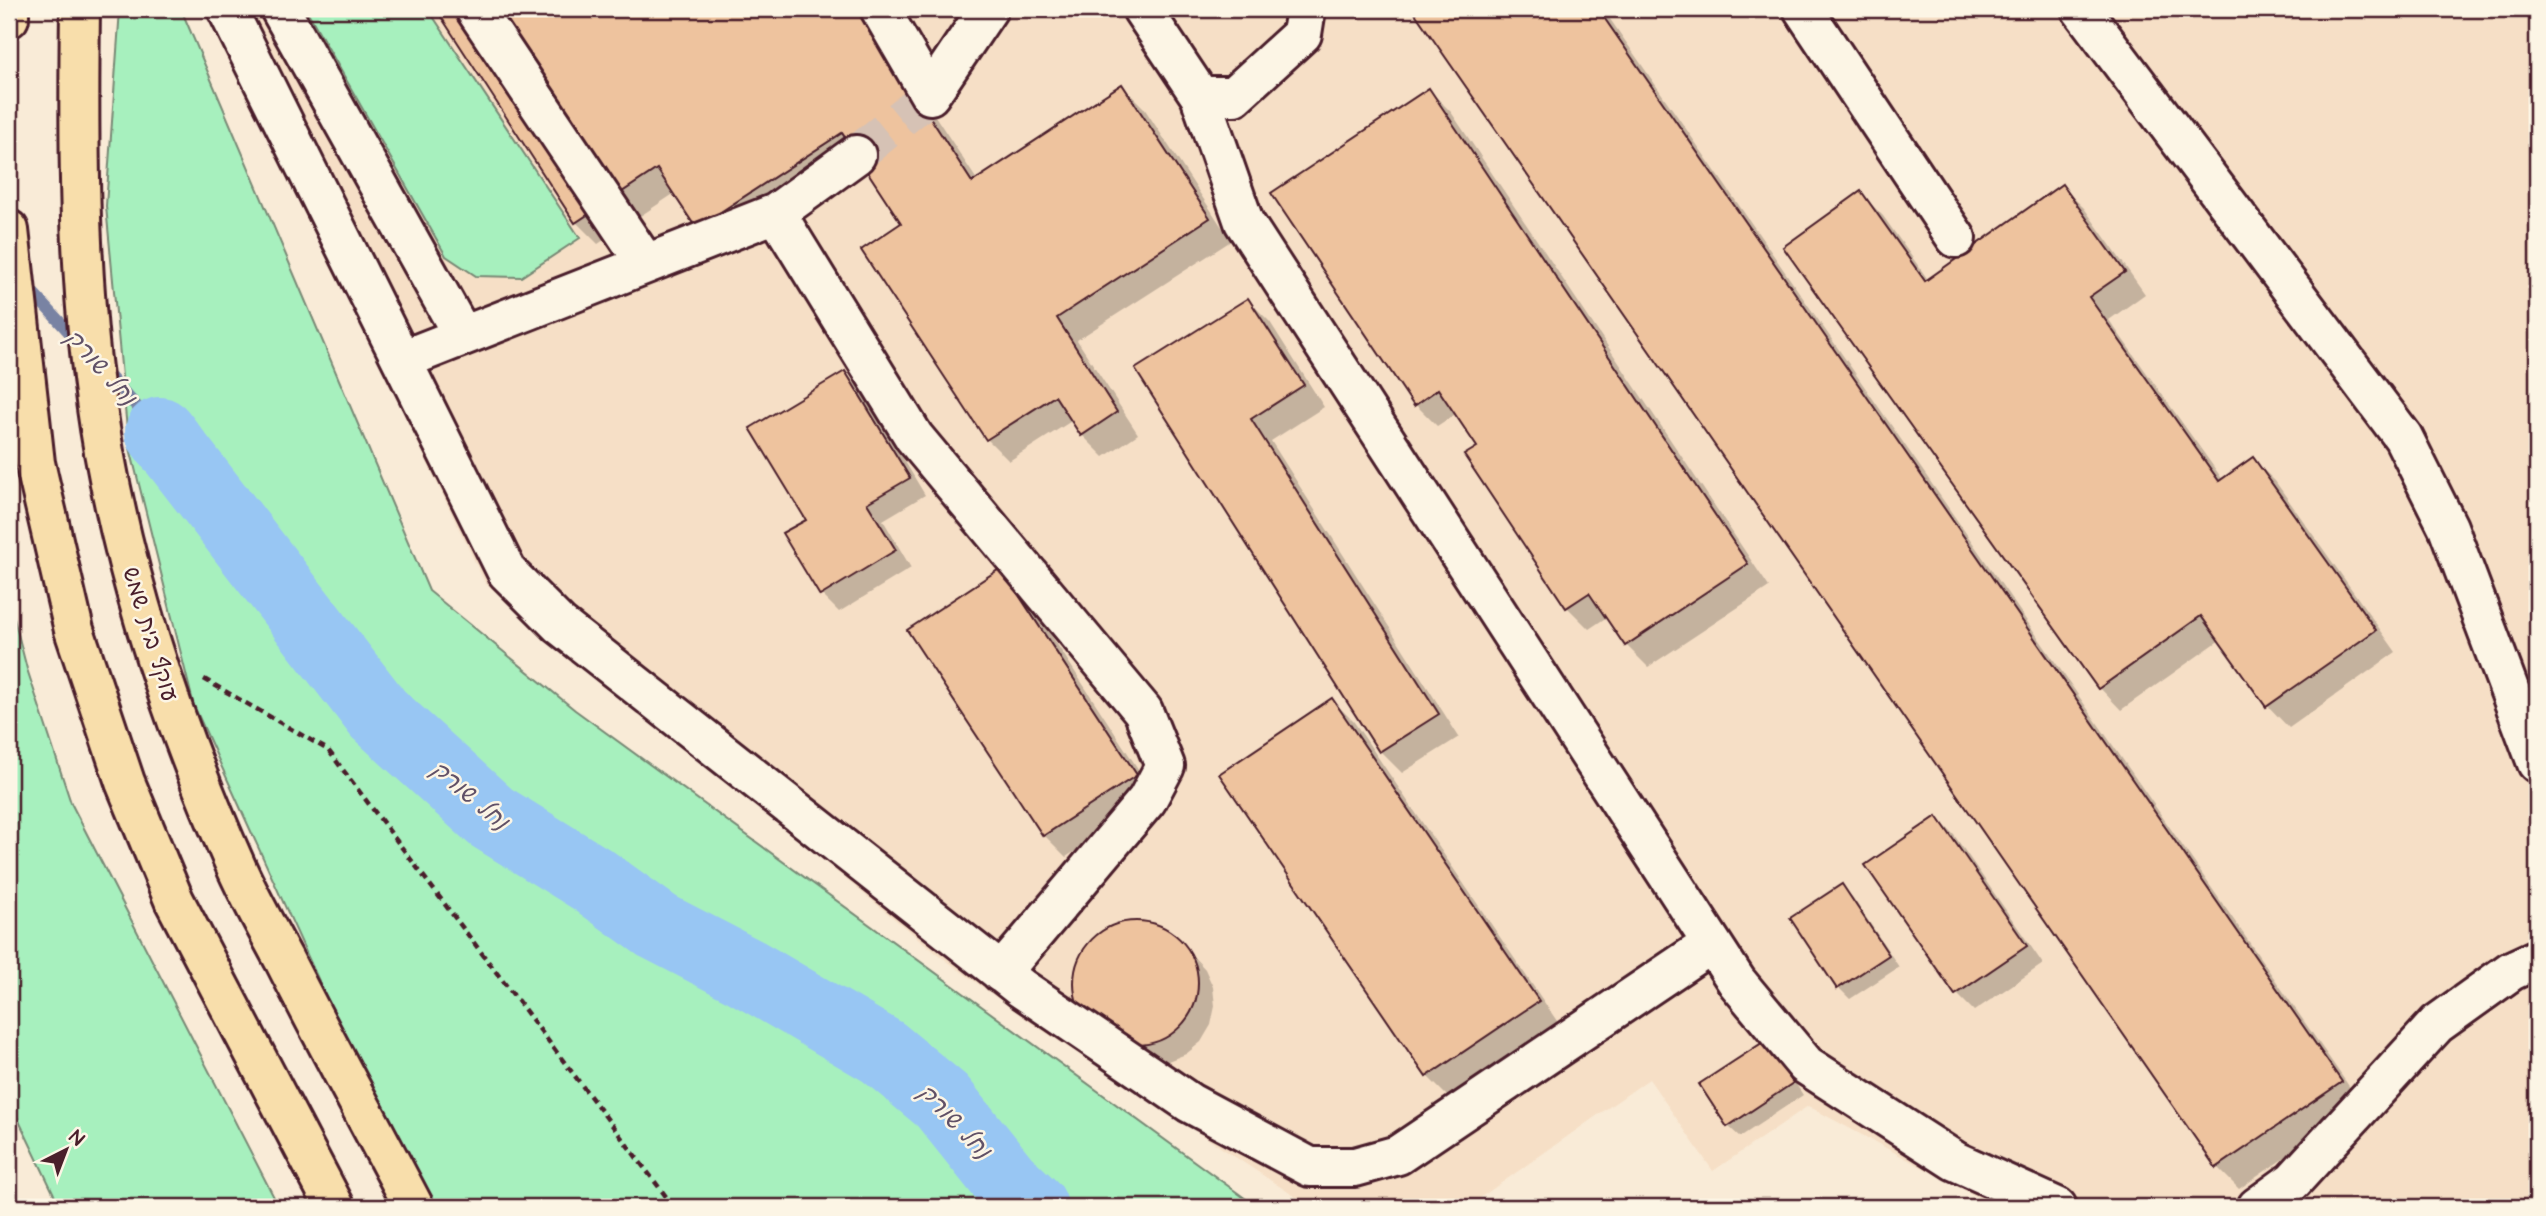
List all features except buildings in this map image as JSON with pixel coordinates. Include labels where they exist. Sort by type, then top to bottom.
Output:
[{"type":"main road","points":[[9,9],[9,18]]},
{"type":"main road","name":"עוקף בית שמש","points":[[80,9],[78,174],[92,363],[104,452],[141,611],[191,757],[238,871],[414,1207]]},
{"type":"main road","points":[[9,230],[35,463],[74,630],[125,782],[174,900],[335,1207]]},
{"type":"lane","points":[[227,9],[508,572],[560,625],[1001,973],[1190,1103],[1310,1167],[1355,1167],[1398,1156],[1712,944]]},
{"type":"lane","points":[[280,9],[463,336]]},
{"type":"lane","points":[[475,9],[646,264]]},
{"type":"lane","points":[[880,9],[930,96],[988,9]]},
{"type":"lane","points":[[1142,9],[1200,96],[1244,222],[1737,982],[1806,1065],[1955,1161],[2057,1207]]},
{"type":"lane","points":[[1200,96],[1234,96],[1302,34],[1306,9]]},
{"type":"lane","points":[[1803,9],[1956,238]]},
{"type":"lane","points":[[2081,9],[2403,437],[2448,527],[2537,763]]},
{"type":"lane","points":[[402,360],[776,213],[856,155]]},
{"type":"lane","points":[[776,213],[914,437],[1143,711],[1165,766],[1147,800],[1001,973]]},
{"type":"lane","points":[[2257,1207],[2293,1181],[2437,1024],[2511,971],[2537,959]]},
{"type":"path","points":[[154,650],[328,750],[674,1207]]},
{"type":"shaded area","points":[[210,9],[2537,9],[2537,1207],[1996,1207],[1808,1106],[1713,1171],[1649,1079],[1467,1207],[1311,1207],[1033,1024],[936,953],[485,583]]},
{"type":"green space","points":[[120,9],[181,9],[429,591],[575,710],[1257,1207],[427,1207],[359,1069],[194,706],[128,440],[106,206]]},
{"type":"green space","points":[[306,9],[428,9],[580,238],[521,277],[476,276],[446,256]]},
{"type":"green space","points":[[9,599],[27,669],[71,803],[279,1207],[60,1207],[9,1100]]},
{"type":"waterway","name":"נחל שורק","points":[[26,285],[80,344]]},
{"type":"waterway","name":"נחל שורק","points":[[102,368],[160,432]]},
{"type":"waterway","name":"נחל שורק","points":[[160,432],[378,714],[491,817],[593,880],[657,926],[746,972],[883,1052],[942,1101],[1006,1181],[1033,1207]]},
{"type":"tunnel","points":[[856,155],[930,95]]}]
